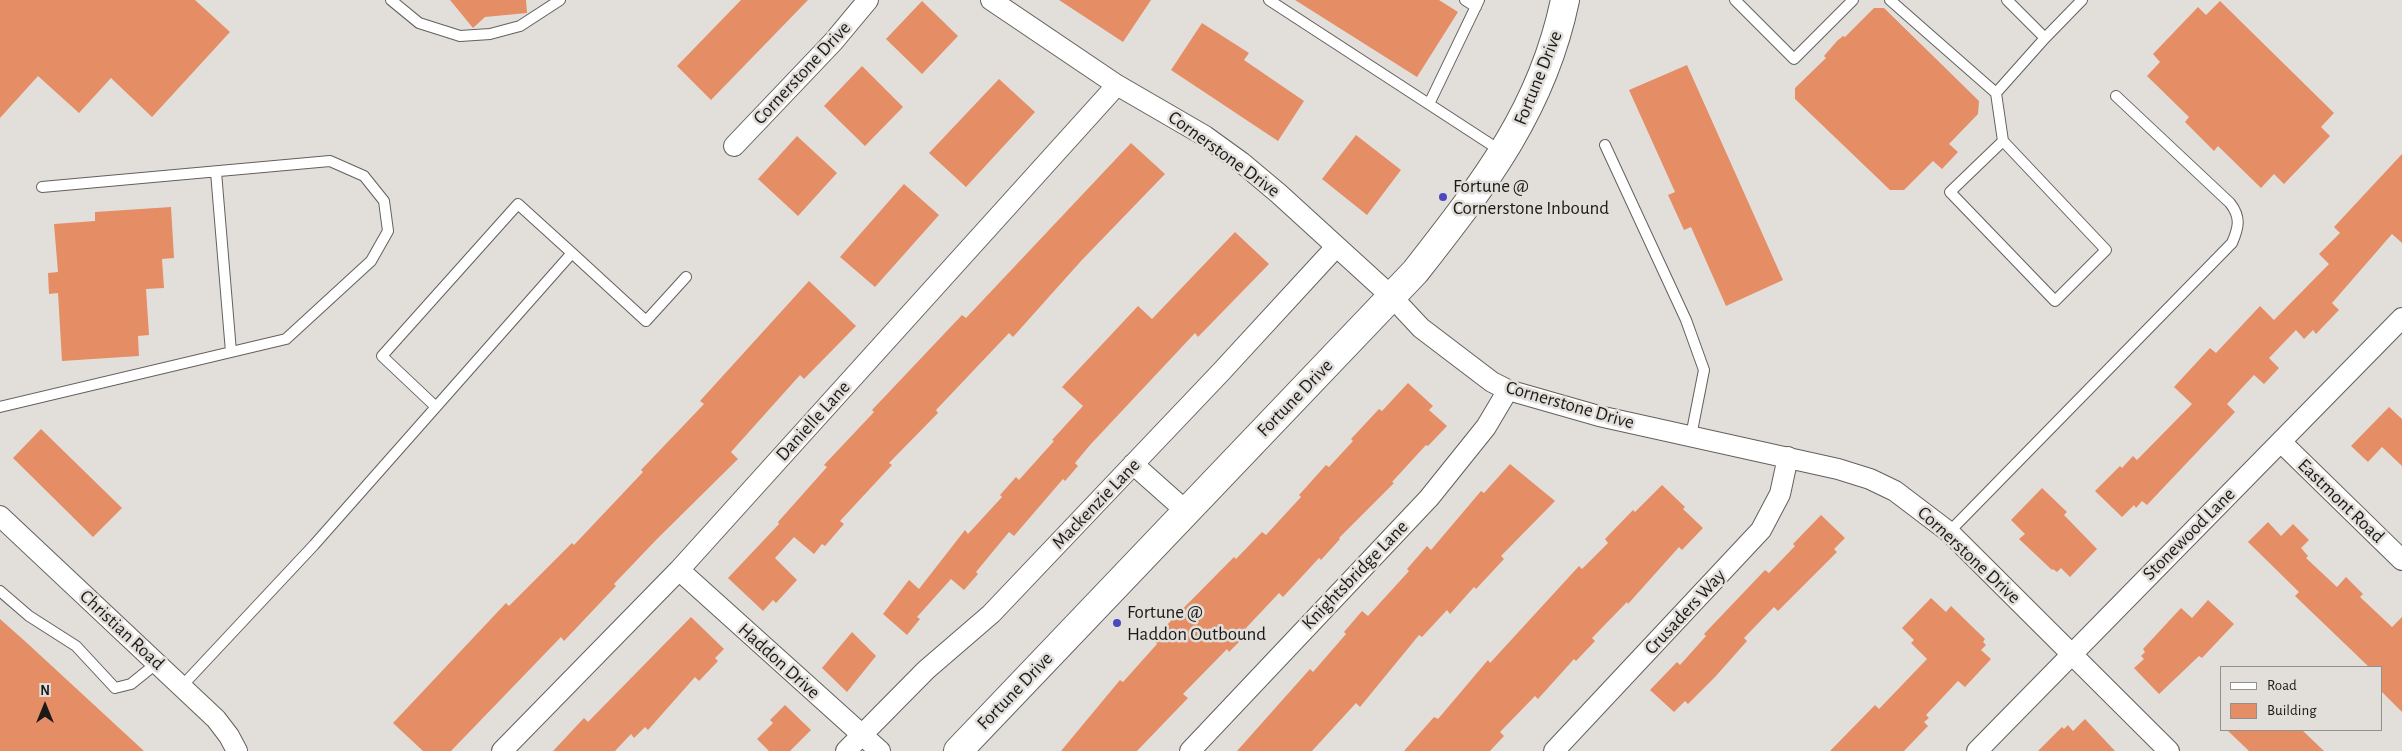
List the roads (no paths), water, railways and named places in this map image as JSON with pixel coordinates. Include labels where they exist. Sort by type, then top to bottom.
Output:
[{"type":"street","name":"Cornerstone Drive","points":[[734,146],[833,42],[868,0]]},
{"type":"street","name":"Cornerstone Drive","points":[[991,0],[1118,84],[1198,131],[1241,162],[1278,193],[1392,297],[1422,328],[1462,361],[1492,382],[1508,390],[1570,409],[1788,457],[1870,479],[1910,501],[1949,532],[2169,751]]},
{"type":"street","name":"Fortune Drive","points":[[958,751],[1392,297],[1464,209],[1504,153],[1534,94],[1552,50],[1565,0]]},
{"type":"street","name":"Danielle Lane","points":[[502,751],[678,570],[1118,84]]},
{"type":"street","name":"Mackenzie Lane","points":[[846,751],[926,670],[991,614],[1336,247]]},
{"type":"street","name":"Stonewood Lane","points":[[1977,751],[2402,318]]},
{"type":"street","name":"Knightsbridge Lane","points":[[1190,751],[1429,498],[1475,441],[1508,390]]},
{"type":"street","name":"Eastmont Road","points":[[2281,442],[2402,560]]},
{"type":"street","name":"Crusaders Way","points":[[1554,751],[1761,530],[1780,494],[1788,457]]},
{"type":"street","points":[[1133,464],[1187,512]]},
{"type":"street","name":"Christian Road","points":[[0,516],[216,719],[229,736],[236,751]]},
{"type":"street","name":"Haddon Drive","points":[[678,570],[880,751]]},
{"type":"lane","points":[[391,0],[419,23],[460,36],[490,34],[520,26],[560,0]]},
{"type":"lane","points":[[1269,0],[1504,153]]},
{"type":"lane","points":[[1429,104],[1478,4],[1465,0]]},
{"type":"lane","points":[[1735,0],[1794,59],[1853,0]]},
{"type":"lane","points":[[1890,0],[1996,93],[2003,141],[2106,250],[2055,301],[1950,192],[2003,141]]},
{"type":"lane","points":[[2007,0],[2045,38]]},
{"type":"lane","points":[[1996,93],[2082,0]]},
{"type":"lane","points":[[1949,532],[2232,243],[2239,228],[2238,213],[2230,203],[2116,96]]},
{"type":"lane","points":[[1605,145],[1686,320],[1704,370],[1691,436]]},
{"type":"lane","points":[[0,407],[286,339],[372,261],[388,231],[384,201],[364,176],[330,161],[42,187]]},
{"type":"lane","points":[[216,172],[231,352]]},
{"type":"lane","points":[[436,407],[382,356],[518,204],[646,321],[686,278]]},
{"type":"lane","points":[[182,686],[314,545],[572,253]]},
{"type":"lane","points":[[0,591],[29,616],[76,646],[115,688],[131,684],[157,663]]},
{"type":"place","name":"Fortune @ Cornerstone Inbound","points":[[1443,197]]},
{"type":"place","name":"Fortune @ Haddon Outbound","points":[[1117,623]]}]
